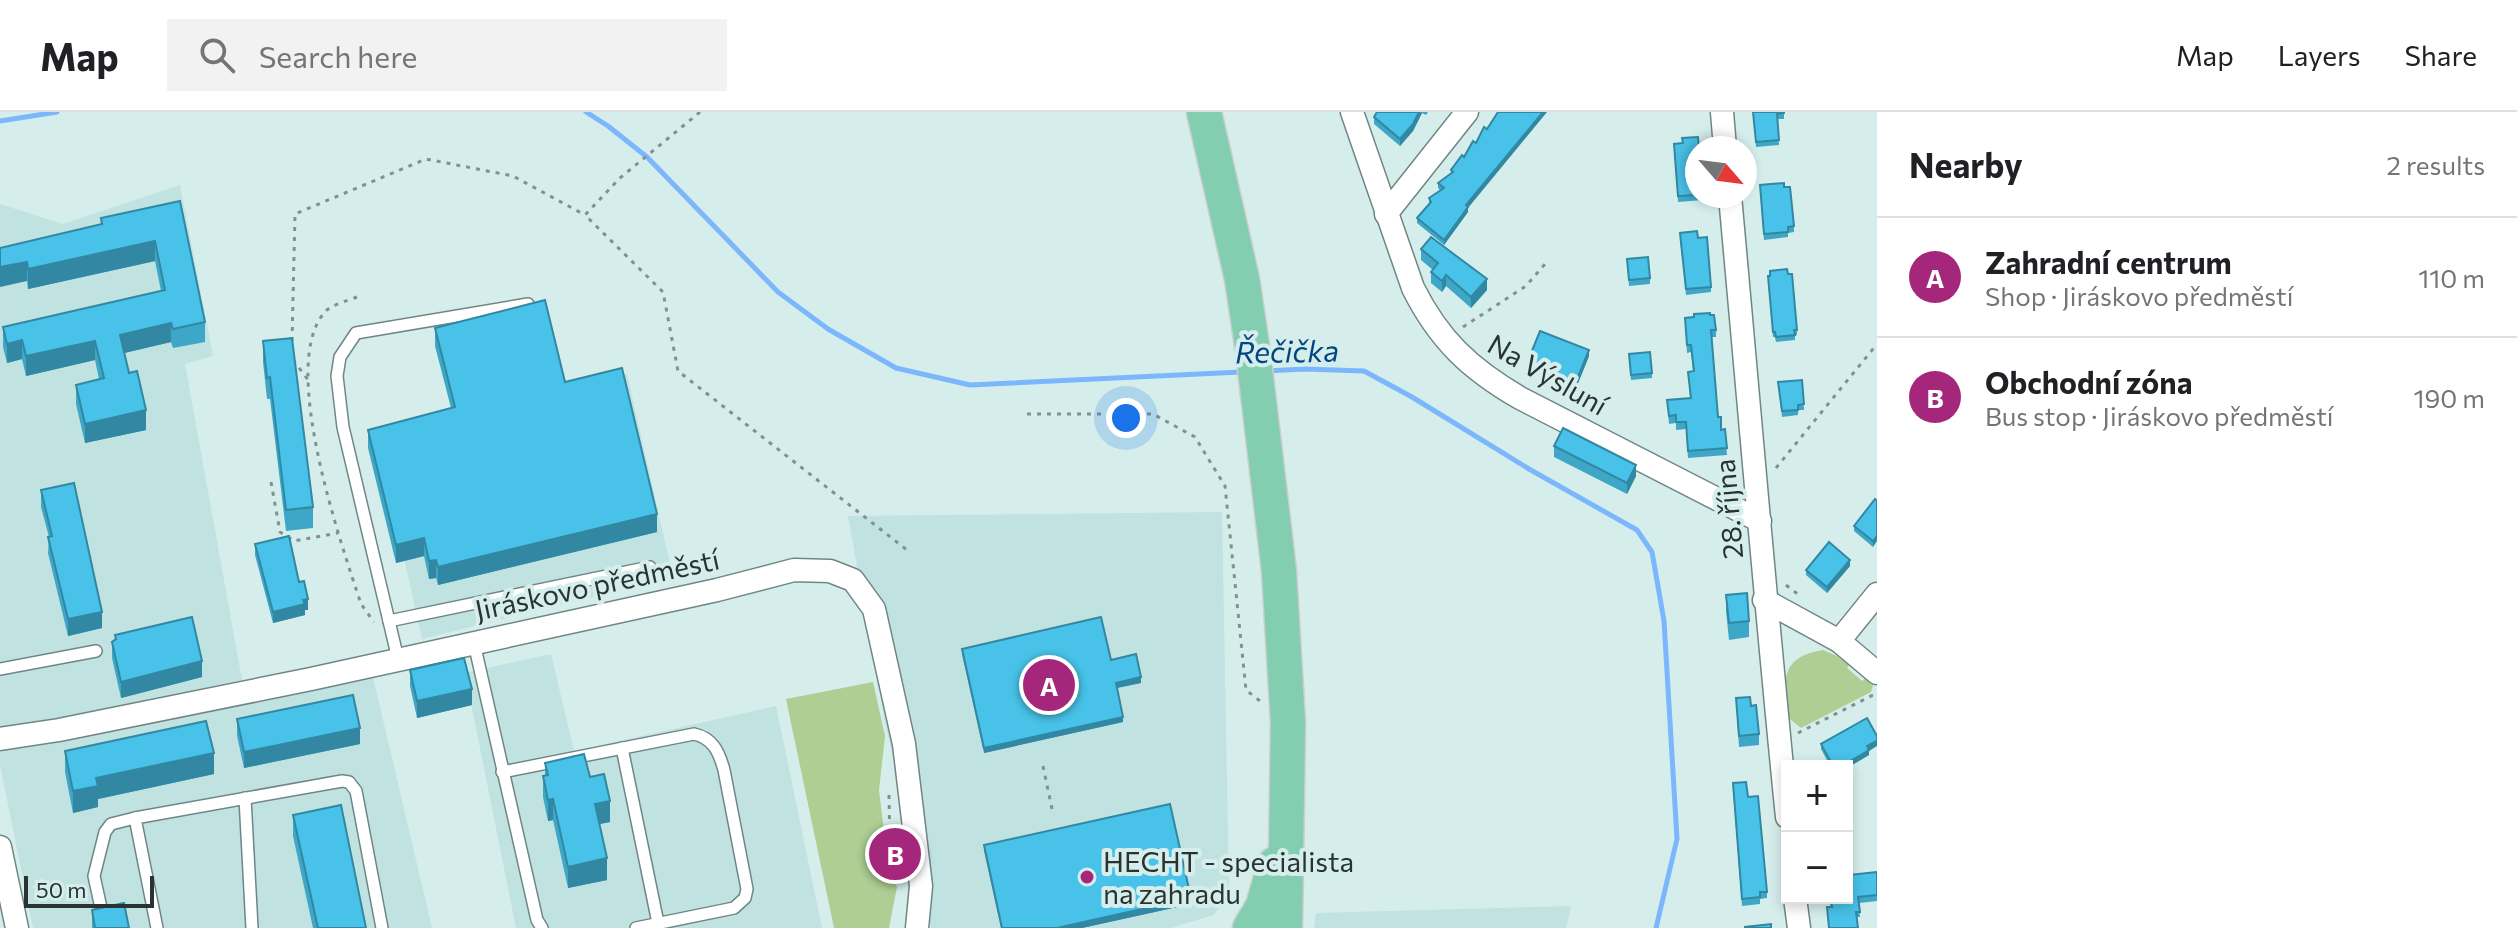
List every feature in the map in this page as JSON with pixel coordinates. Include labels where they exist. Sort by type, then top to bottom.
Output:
[{"type":"main road","points":[[1204,112],[1242,279],[1279,571],[1288,723],[1285,928]]},
{"type":"main road","points":[[1250,928],[1263,906],[1271,883],[1288,793]]},
{"type":"street","name":"Na Výsluní","points":[[1352,112],[1413,288],[1424,311],[1449,337],[1466,362],[1500,387],[1760,521]]},
{"type":"street","points":[[1386,214],[1467,112]]},
{"type":"street","points":[[1722,112],[1724,136]]},
{"type":"street","name":"28. října","points":[[1731,208],[1760,521],[1764,600],[1781,760]]},
{"type":"street","name":"Jiráskovo předměstí","points":[[0,739],[222,697],[717,590],[794,570],[830,571],[853,580],[874,609],[904,744],[921,886],[917,928]]},
{"type":"street","points":[[1839,641],[1877,594]]},
{"type":"street","points":[[1764,600],[1839,641],[1877,673]]},
{"type":"street","points":[[0,847],[17,928]]},
{"type":"street","points":[[1796,904],[1799,928]]},
{"type":"lane","points":[[1195,112],[1223,225],[1242,279]]},
{"type":"lane","points":[[398,659],[343,427],[337,376],[340,357],[356,333],[528,304]]},
{"type":"lane","points":[[389,621],[650,567]]},
{"type":"lane","points":[[474,642],[537,920],[542,928]]},
{"type":"lane","points":[[0,669],[96,651]]},
{"type":"lane","points":[[502,772],[694,734],[706,737],[719,752],[747,889],[745,898],[734,908],[636,928]]},
{"type":"lane","points":[[622,748],[658,923]]},
{"type":"lane","points":[[103,917],[94,876],[105,832],[111,824],[342,781],[353,786],[382,928]]},
{"type":"lane","points":[[245,798],[252,928]]},
{"type":"lane","points":[[135,818],[157,928]]},
{"type":"path","points":[[585,215],[620,178],[700,112]]},
{"type":"path","points":[[292,342],[295,214],[426,159],[513,176],[585,215],[663,292],[678,371],[907,550]]},
{"type":"path","points":[[1449,337],[1526,286],[1545,264]]},
{"type":"path","points":[[357,297],[325,311],[309,342],[309,381],[318,459],[338,533],[361,604],[376,626]]},
{"type":"path","points":[[1767,478],[1877,344]]},
{"type":"path","points":[[292,358],[309,381]]},
{"type":"path","points":[[1027,414],[1153,414],[1195,437],[1225,486],[1246,690],[1288,723]]},
{"type":"path","points":[[271,482],[280,532],[294,541],[338,533]]},
{"type":"path","points":[[1783,583],[1806,601]]},
{"type":"path","points":[[1798,733],[1873,695],[1877,698]]},
{"type":"path","points":[[1043,766],[1052,809]]},
{"type":"shaded area","points":[[180,185],[213,356],[185,364],[242,680],[0,732],[0,204],[63,224]]},
{"type":"shaded area","points":[[627,374],[673,577],[422,639],[376,432]]},
{"type":"shaded area","points":[[1222,512],[1229,893],[1214,915],[1170,928],[931,928],[885,722],[848,516]]},
{"type":"shaded area","points":[[551,654],[574,751],[776,706],[822,928],[516,928],[465,673]]},
{"type":"shaded area","points":[[372,673],[432,928],[33,928],[0,765],[0,750]]},
{"type":"shaded area","points":[[1571,906],[1566,928],[1314,928],[1316,913]]},
{"type":"green space","points":[[1823,650],[1837,656],[1862,681],[1865,679],[1873,685],[1871,692],[1801,728],[1786,716],[1785,681],[1792,664],[1799,658]]},
{"type":"green space","points":[[873,682],[885,736],[879,790],[888,865],[897,887],[889,928],[834,928],[786,699]]},
{"type":"building","points":[[1377,112],[1419,112],[1400,139],[1374,117]]},
{"type":"building","points":[[1498,112],[1543,112],[1466,205],[1468,207],[1444,240],[1417,218],[1431,202],[1429,198],[1444,188],[1438,183],[1453,172],[1451,170],[1462,155],[1464,157],[1473,141],[1476,143],[1484,127],[1487,129]]},
{"type":"building","points":[[1753,112],[1784,112],[1777,114],[1779,140],[1757,142]]},
{"type":"building","points":[[1682,138],[1685,138],[1685,196],[1678,196],[1674,144],[1683,143]]},
{"type":"building","points":[[1784,183],[1784,187],[1790,187],[1794,226],[1788,227],[1788,232],[1764,234],[1760,185]]},
{"type":"building","points":[[180,201],[205,322],[173,329],[171,323],[120,335],[129,373],[137,371],[146,410],[85,424],[76,385],[104,378],[95,341],[26,356],[22,340],[7,344],[3,327],[165,290],[155,241],[28,269],[27,262],[0,267],[0,248],[102,224],[101,218]]},
{"type":"building","points":[[1697,231],[1698,238],[1707,237],[1711,287],[1686,289],[1680,233]]},
{"type":"building","points":[[1431,237],[1487,279],[1471,297],[1446,275],[1442,281],[1431,272],[1438,263],[1421,249]]},
{"type":"building","points":[[1648,257],[1650,278],[1629,280],[1627,259]]},
{"type":"building","points":[[1787,269],[1788,274],[1792,274],[1797,330],[1794,330],[1795,335],[1776,337],[1768,276],[1770,271]]},
{"type":"building","points":[[545,300],[565,382],[622,368],[657,514],[438,567],[436,560],[429,561],[424,538],[396,545],[368,430],[455,407],[435,328]]},
{"type":"building","points":[[1710,313],[1714,315],[1716,330],[1711,330],[1718,417],[1721,417],[1721,430],[1725,429],[1727,448],[1688,451],[1686,422],[1676,422],[1676,415],[1669,416],[1667,400],[1691,398],[1688,372],[1694,371],[1691,345],[1687,345],[1685,318]]},
{"type":"building","points":[[1540,331],[1589,350],[1576,382],[1527,363]]},
{"type":"building","points":[[292,338],[313,507],[286,510],[263,341]]},
{"type":"building","points":[[1650,352],[1652,373],[1631,375],[1629,354]]},
{"type":"building","points":[[1802,380],[1804,404],[1798,405],[1798,410],[1782,411],[1778,382]]},
{"type":"building","points":[[1563,428],[1636,465],[1627,483],[1554,446]]},
{"type":"building","points":[[74,483],[102,612],[68,619],[48,537],[52,536],[41,490]]},
{"type":"building","points":[[1875,499],[1877,536],[1873,541],[1854,526]]},
{"type":"building","points":[[289,536],[299,582],[304,581],[308,599],[303,600],[305,604],[273,612],[255,544]]},
{"type":"building","points":[[1829,542],[1850,560],[1827,587],[1806,570]]},
{"type":"building","points":[[1747,593],[1749,621],[1729,623],[1726,595]]},
{"type":"building","points":[[192,617],[202,661],[121,682],[112,642],[116,639],[115,635]]},
{"type":"building","points":[[1101,617],[1111,660],[1136,654],[1141,677],[1116,683],[1123,717],[984,748],[962,649]]},
{"type":"building","points":[[464,658],[472,689],[417,701],[410,670]]},
{"type":"building","points":[[353,695],[360,728],[244,752],[237,719]]},
{"type":"building","points":[[1750,697],[1751,706],[1756,705],[1759,734],[1739,736],[1736,698]]},
{"type":"building","points":[[1867,718],[1877,736],[1877,741],[1867,746],[1869,750],[1852,760],[1830,760],[1821,744]]},
{"type":"building","points":[[206,721],[214,753],[96,778],[98,786],[73,791],[65,751]]},
{"type":"building","points":[[584,754],[590,777],[604,774],[610,801],[595,804],[607,858],[568,867],[553,799],[548,800],[543,776],[548,775],[545,763]]},
{"type":"building","points":[[1746,782],[1748,797],[1758,796],[1767,892],[1760,892],[1760,897],[1742,899],[1733,783]]},
{"type":"building","name":"HECHT - specialista na zahradu","points":[[1170,804],[1191,898],[1057,928],[1002,928],[984,845]]},
{"type":"building","points":[[341,805],[366,928],[318,928],[293,815]]},
{"type":"building","points":[[1877,872],[1877,895],[1858,897],[1858,928],[1829,928],[1827,907],[1832,907],[1831,904],[1853,904],[1853,875]]},
{"type":"building","points":[[124,903],[129,928],[95,928],[92,910]]},
{"type":"building","points":[[1771,924],[1771,928],[1745,928],[1745,927]]},
{"type":"waterway","name":"Řečička","points":[[0,121],[57,112]]},
{"type":"waterway","name":"Řečička","points":[[586,112],[647,157],[778,292],[828,329],[896,368],[970,385],[1241,372]]},
{"type":"waterway","name":"Řečička","points":[[1267,371],[1364,371],[1637,530],[1652,552],[1664,621],[1677,839],[1656,928]]},
{"type":"place","name":"Zahradní centrum","points":[[1049,685]]},
{"type":"place","name":"Obchodní zóna","points":[[895,854]]},
{"type":"place","name":"HECHT - specialista na zahradu","points":[[1087,877]]}]
